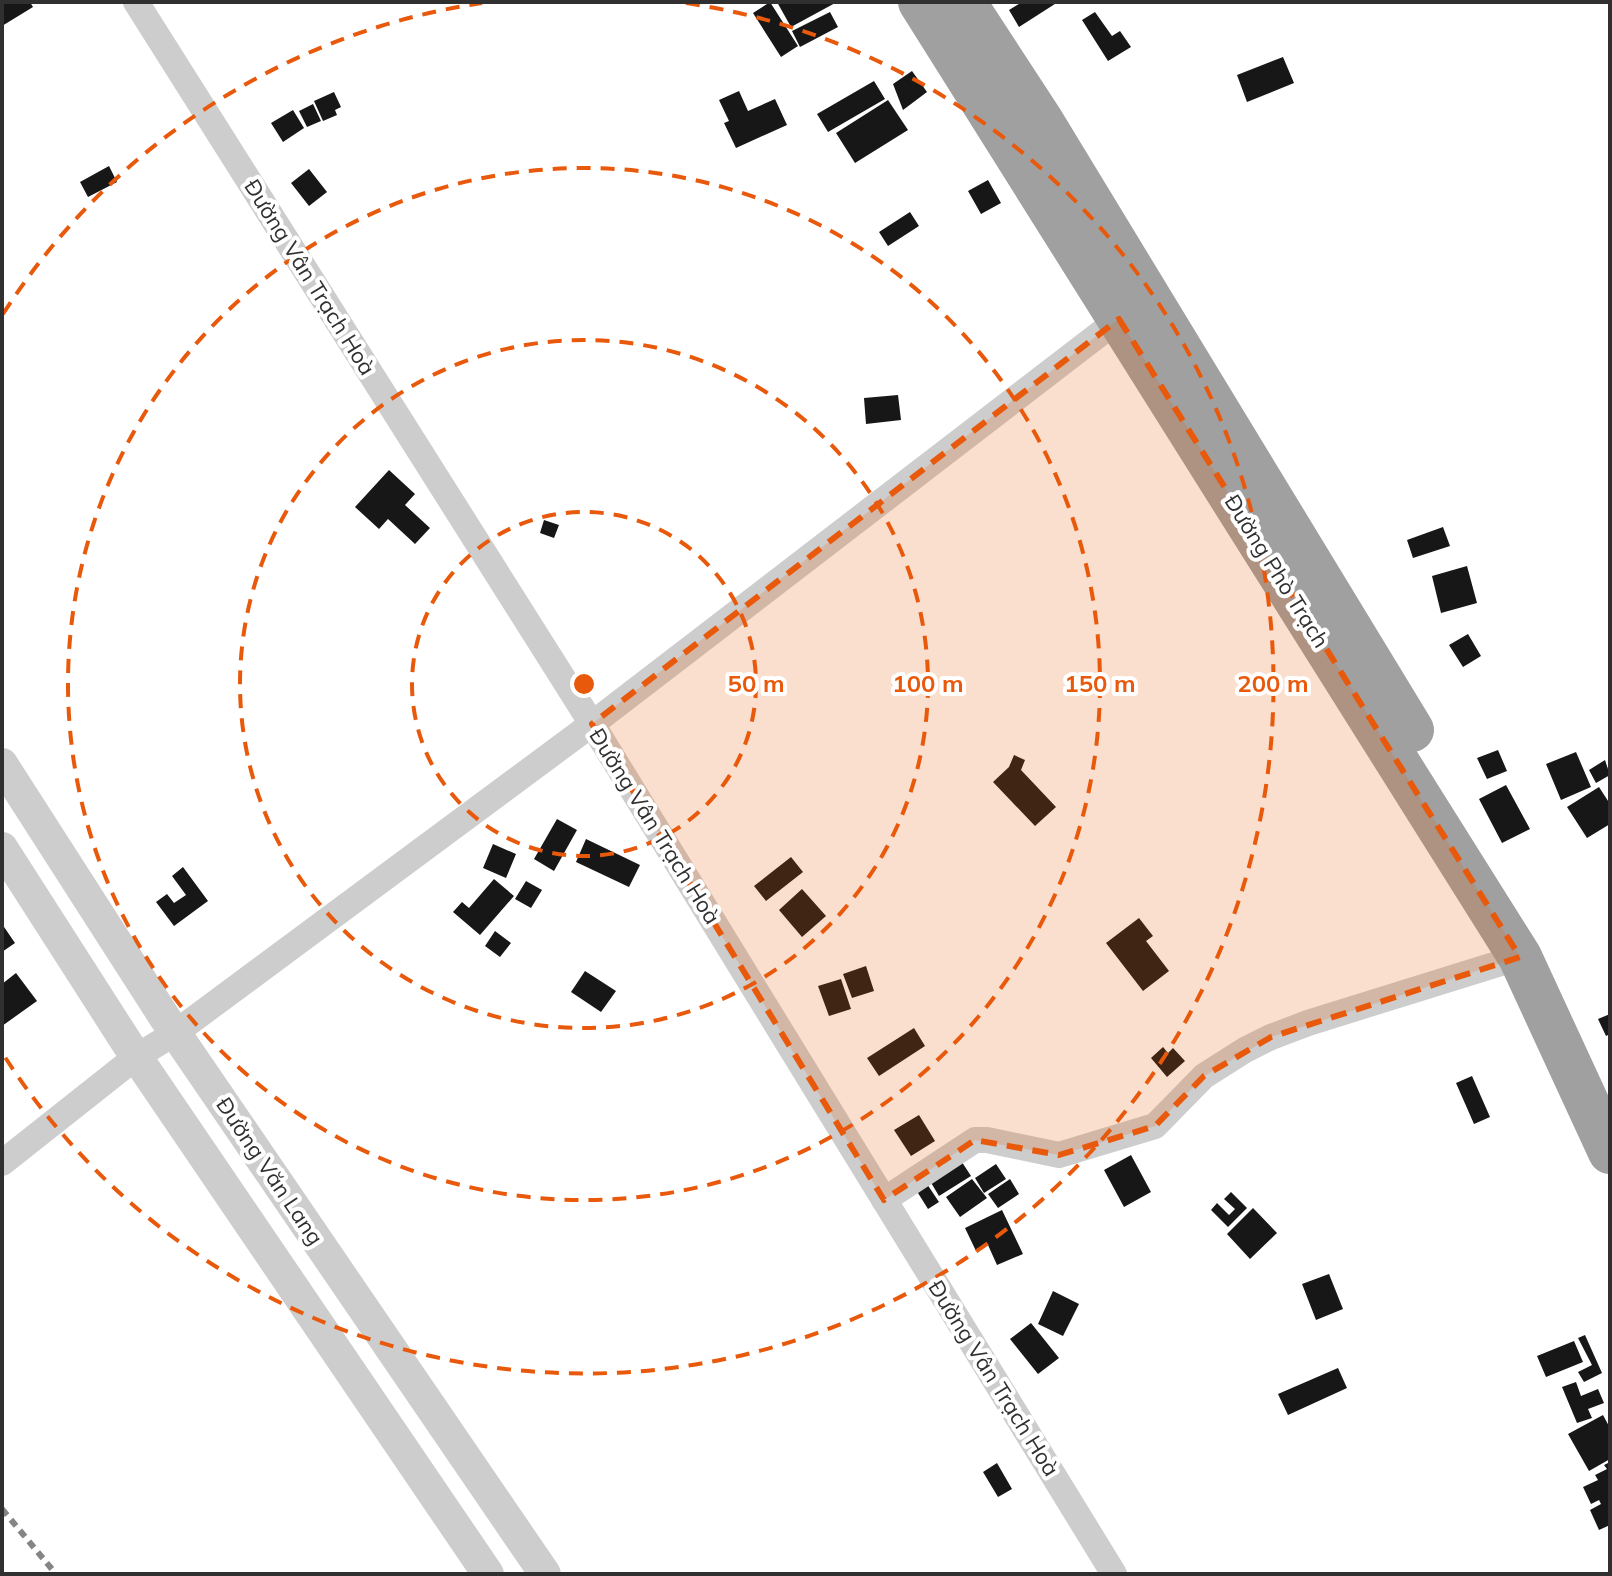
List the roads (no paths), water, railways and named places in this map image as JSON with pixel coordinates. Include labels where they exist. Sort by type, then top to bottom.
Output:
[{"type":"highway","name":"Đường Phò Trạch","points":[[920,2],[1025,131],[1376,700],[1520,957],[1610,1152]]},
{"type":"highway","name":"Đường Phò Trạch","points":[[964,2],[1119,319],[1553,957],[1610,1084]]},
{"type":"street","name":"Đường Vân Trạch Hoà","points":[[136,2],[592,724],[1114,1574]]},
{"type":"street","points":[[2,1163],[136,1057],[175,1033],[592,724],[1119,319]]},
{"type":"street","name":"Đường Văn Lang","points":[[2,764],[175,1033],[545,1574]]},
{"type":"street","name":"Đường Văn Lang","points":[[2,848],[136,1057],[488,1574]]},
{"type":"street","points":[[884,1200],[975,1140],[1059,1155],[1155,1126],[1204,1076],[1271,1037],[1520,957]]},
{"type":"railway","points":[[2,1509],[56,1574]]}]
